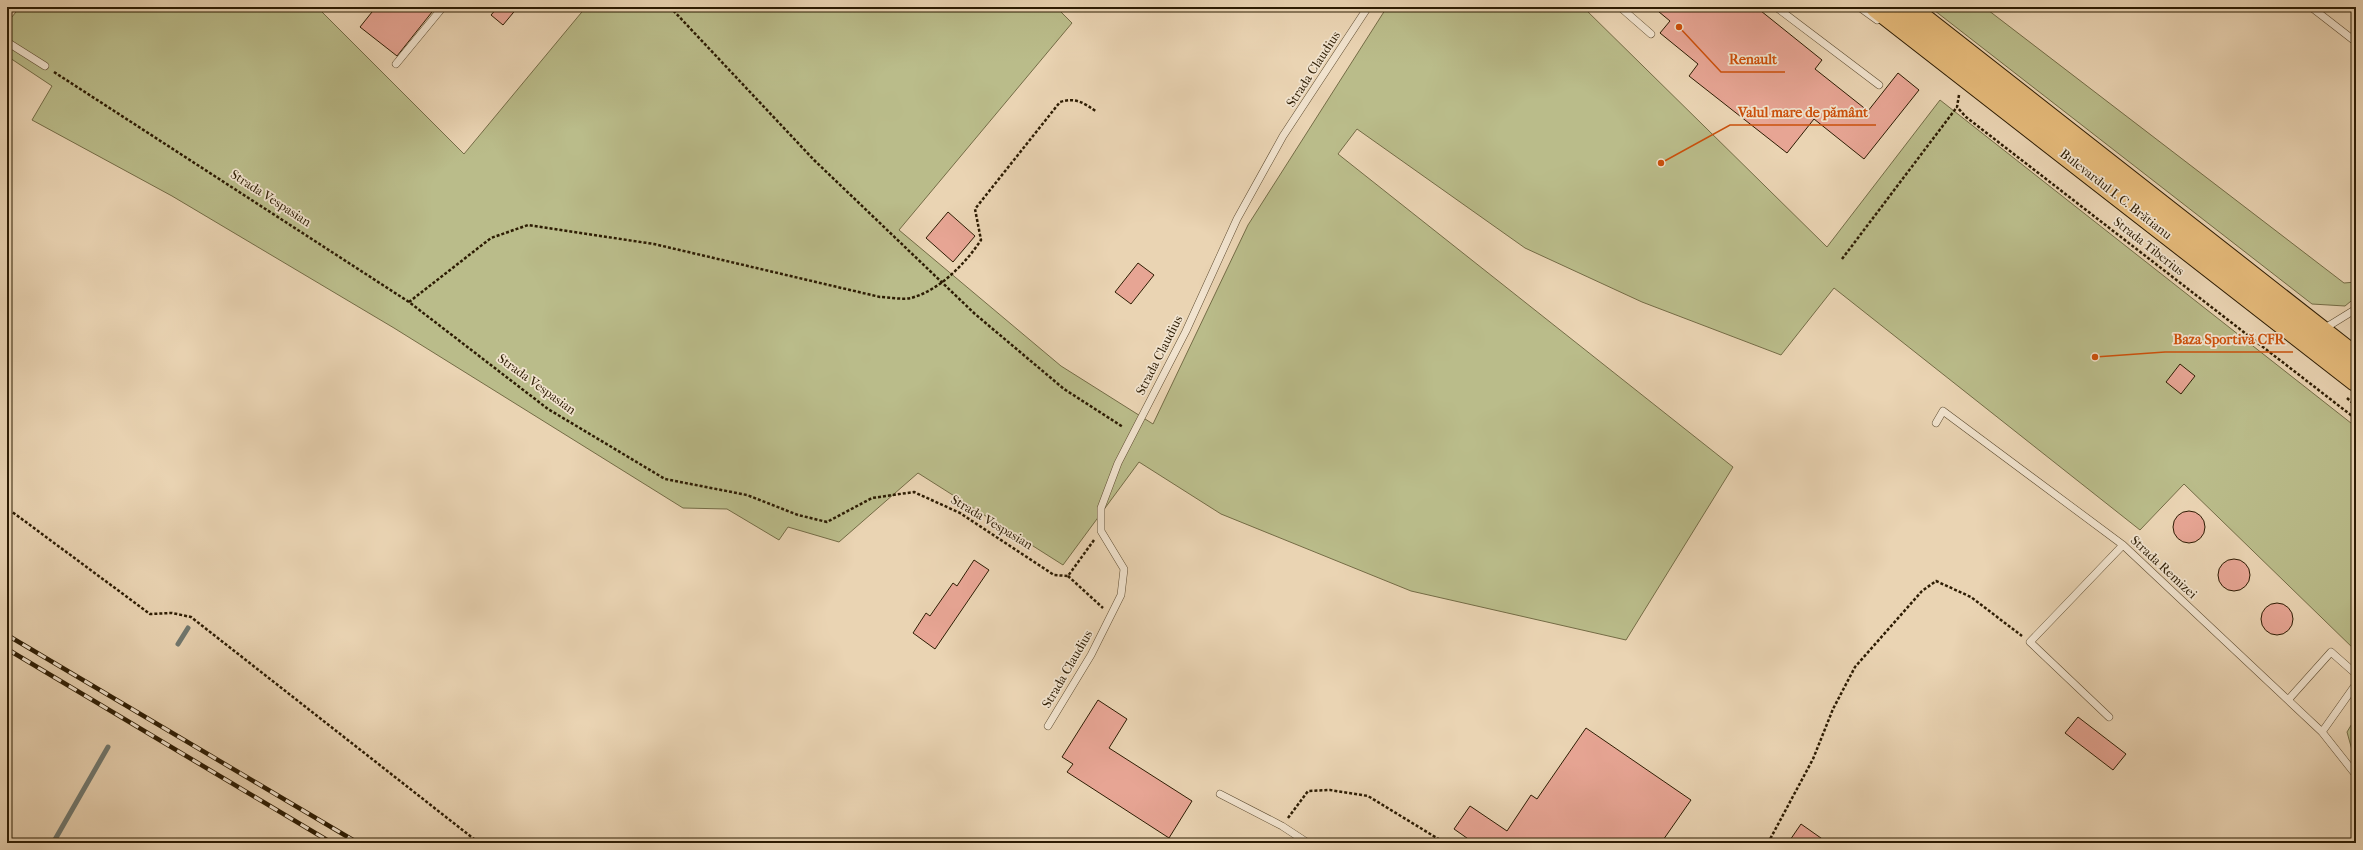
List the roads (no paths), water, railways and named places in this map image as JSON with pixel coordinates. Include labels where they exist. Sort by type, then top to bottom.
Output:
[{"type":"main road","name":"Bulevardul I. C. Brătianu","points":[[1907,7],[2356,359]]},
{"type":"main road","name":"Bulevardul I. C. Brătianu","points":[[1880,15],[1963,75],[2356,380]]},
{"type":"lane","points":[[396,64],[443,7]]},
{"type":"lane","name":"Strada Claudius","points":[[1048,726],[1091,655],[1121,595],[1124,569],[1101,531],[1101,508],[1118,463],[1186,331],[1237,219],[1283,136],[1368,7]]},
{"type":"lane","points":[[1620,7],[1651,34]]},
{"type":"lane","points":[[1776,7],[1879,85]]},
{"type":"lane","points":[[1859,7],[1880,15]]},
{"type":"lane","points":[[2311,7],[2356,42]]},
{"type":"lane","points":[[1900,35],[1963,75]]},
{"type":"lane","points":[[7,42],[45,66]]},
{"type":"lane","points":[[2320,331],[2356,309]]},
{"type":"lane","name":"Strada Remizei","points":[[1936,423],[1943,411],[2123,545],[2322,732],[2356,775]]},
{"type":"lane","points":[[2108,717],[2030,642],[2123,545]]},
{"type":"lane","points":[[2288,700],[2331,652],[2356,674]]},
{"type":"lane","points":[[2322,732],[2356,684]]},
{"type":"lane","points":[[1220,794],[1282,826],[1308,843]]},
{"type":"waterway","points":[[178,644],[188,628]]},
{"type":"waterway","points":[[53,843],[108,747]]},
{"type":"railway","points":[[7,635],[358,843]]},
{"type":"railway","points":[[7,649],[332,843]]},
{"type":"place","name":"Renault","points":[[1679,27]]},
{"type":"place","name":"Valul mare de pământ","points":[[1661,163]]},
{"type":"place","name":"Baza Sportivă CFR","points":[[2095,357]]}]
